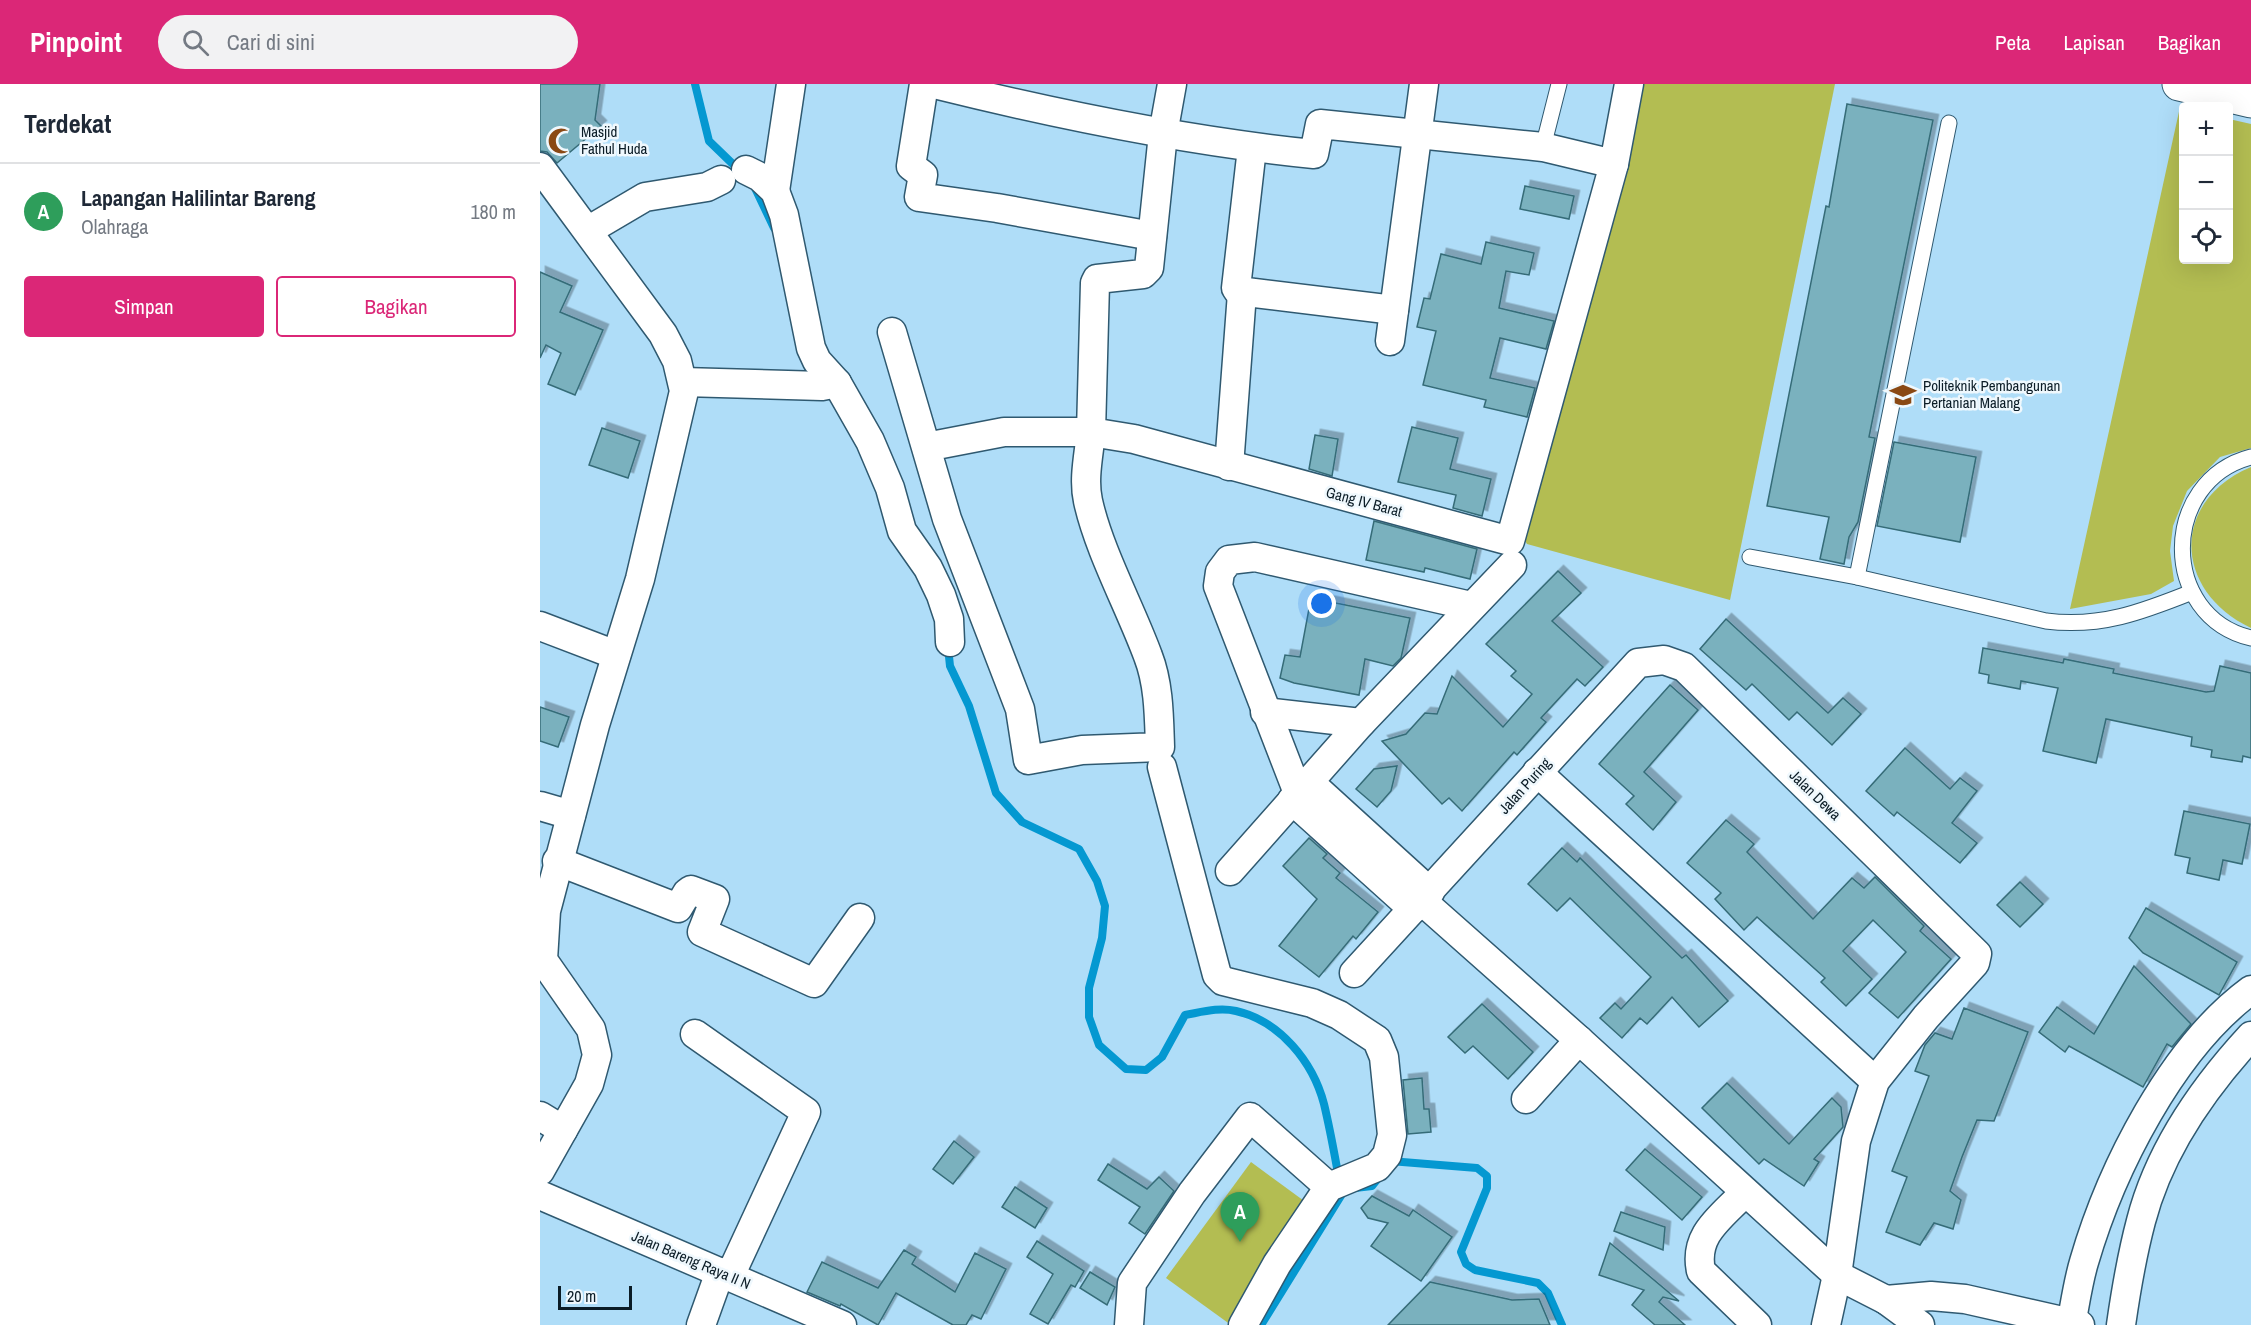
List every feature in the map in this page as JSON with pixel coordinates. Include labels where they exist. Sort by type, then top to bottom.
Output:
[{"type":"main road","points":[[2179,84],[2251,101]]},
{"type":"street","points":[[775,191],[790,84]]},
{"type":"street","points":[[924,84],[911,166],[923,176],[919,197],[997,208],[1152,236]]},
{"type":"street","points":[[934,84],[1163,134],[1252,148],[1314,153],[1320,124],[1543,147],[1614,164]]},
{"type":"street","points":[[892,332],[946,519],[1020,708],[1028,760],[1082,750],[1160,747],[1159,710],[1149,658],[1126,606],[1088,500],[1086,478],[1091,432],[1096,279],[1147,272],[1163,134],[1172,84]]},
{"type":"street","points":[[1390,341],[1424,84]]},
{"type":"street","name":"Gang IV Barat","points":[[926,447],[1004,432],[1091,432],[1134,440],[1510,541],[1614,164],[1629,84]]},
{"type":"street","points":[[1252,148],[1236,288],[1242,293],[1394,310]]},
{"type":"street","points":[[540,1171],[552,1123],[589,1084],[597,1055],[591,1029],[543,960],[546,911],[570,815],[640,579],[681,408],[683,382],[663,334],[589,230],[541,171]]},
{"type":"street","points":[[589,230],[645,197],[707,187],[733,175],[760,177],[775,191],[784,215],[811,348],[830,385],[870,441],[886,478],[902,531],[928,568],[941,595],[949,619],[950,642]]},
{"type":"street","points":[[1229,466],[1242,293]]},
{"type":"street","points":[[683,382],[830,385]]},
{"type":"street","points":[[1471,606],[1255,557],[1228,560],[1220,572],[1218,586],[1265,712],[1299,791],[1579,1040],[1837,1275],[1886,1300],[1920,1325]]},
{"type":"street","points":[[1230,871],[1360,723],[1512,565]]},
{"type":"street","points":[[540,626],[616,655]]},
{"type":"street","name":"Jalan Dewa","points":[[1638,663],[1664,660],[1684,667],[1975,951],[1977,958],[1875,1081]]},
{"type":"street","name":"Jalan Puring","points":[[1354,973],[1638,663]]},
{"type":"street","points":[[1265,712],[1360,723]]},
{"type":"street","points":[[1162,767],[1217,975],[1223,981],[1312,1003],[1339,1015],[1377,1040],[1384,1057],[1392,1135],[1387,1155],[1377,1167],[1329,1187],[1277,1264],[1243,1325]]},
{"type":"street","points":[[1537,772],[1875,1081],[1856,1141],[1837,1275],[1826,1325]]},
{"type":"street","points":[[540,806],[570,815]]},
{"type":"street","points":[[557,861],[678,908],[687,892],[691,890],[715,899],[702,932],[814,983],[860,918]]},
{"type":"street","points":[[1886,1300],[1931,1296],[1965,1299],[2074,1324],[2083,1263],[2103,1206],[2158,1095],[2180,1062],[2225,1009],[2251,990]]},
{"type":"street","points":[[695,1034],[806,1112],[701,1325]]},
{"type":"street","points":[[2121,1325],[2141,1219],[2159,1169],[2190,1114],[2218,1071],[2251,1036]]},
{"type":"street","points":[[1526,1099],[1579,1040]]},
{"type":"street","points":[[2158,1095],[2190,1114]]},
{"type":"street","points":[[1129,1325],[1132,1283],[1192,1193],[1250,1117],[1329,1187]]},
{"type":"street","points":[[1745,1192],[1702,1238],[1698,1261],[1701,1271],[1756,1325]]},
{"type":"street","name":"Jalan Bareng Raya II N","points":[[540,1195],[842,1325]]},
{"type":"lane","points":[[1543,147],[1559,84]]},
{"type":"lane","points":[[1857,577],[1949,123]]},
{"type":"lane","points":[[2251,457],[2237,461],[2212,478],[2193,501],[2182,530],[2182,561],[2192,592],[2211,617],[2238,635],[2251,638]]},
{"type":"lane","points":[[1750,557],[1857,577],[2046,621],[2074,624],[2138,613],[2192,592]]},
{"type":"green space","points":[[1636,84],[1835,84],[1730,600],[1527,544],[1518,530]]},
{"type":"green space","points":[[2179,112],[2179,264],[2233,264],[2233,120],[2251,124],[2251,448],[2220,457],[2187,491],[2173,526],[2170,551],[2174,581],[2151,594],[2070,609]]},
{"type":"green space","points":[[2251,467],[2251,628],[2225,612],[2207,592],[2195,570],[2191,546],[2195,523],[2206,501],[2225,482]]},
{"type":"green space","points":[[1251,1162],[1311,1206],[1231,1325],[1166,1278]]},
{"type":"building","name":"Masjid Fathul Huda","points":[[540,84],[600,84],[595,120],[601,126],[557,163],[547,152],[540,151]]},
{"type":"building","points":[[1847,104],[1933,120],[1869,437],[1875,438],[1858,522],[1849,537],[1844,564],[1820,559],[1829,517],[1767,506],[1826,206],[1829,207]]},
{"type":"building","points":[[1525,186],[1574,196],[1569,219],[1520,209]]},
{"type":"building","points":[[1486,242],[1534,253],[1529,275],[1506,271],[1499,308],[1554,321],[1546,349],[1500,338],[1490,378],[1535,388],[1527,417],[1484,407],[1486,400],[1423,385],[1436,331],[1417,327],[1424,298],[1430,299],[1441,254],[1481,264]]},
{"type":"building","points":[[540,272],[572,286],[560,312],[603,330],[575,395],[548,384],[561,353],[546,345],[540,358]]},
{"type":"building","points":[[1412,427],[1458,438],[1450,469],[1491,479],[1482,516],[1453,508],[1456,495],[1398,482]]},
{"type":"building","points":[[602,428],[640,441],[628,478],[589,465]]},
{"type":"building","points":[[1315,435],[1338,439],[1332,476],[1309,469]]},
{"type":"building","points":[[1894,442],[1976,457],[1960,542],[1877,526]]},
{"type":"building","points":[[1374,521],[1477,549],[1470,579],[1425,568],[1424,572],[1366,560]]},
{"type":"building","points":[[1558,571],[1581,593],[1552,621],[1603,667],[1585,686],[1577,679],[1541,718],[1546,722],[1517,755],[1514,752],[1462,811],[1449,798],[1442,804],[1382,741],[1406,734],[1425,713],[1437,714],[1452,676],[1503,727],[1532,694],[1511,676],[1516,671],[1486,644]]},
{"type":"building","points":[[1311,598],[1410,618],[1401,658],[1393,666],[1365,659],[1359,695],[1294,683],[1280,678],[1285,655],[1300,657]]},
{"type":"building","points":[[1726,619],[1828,713],[1843,698],[1861,714],[1832,745],[1797,712],[1789,720],[1752,684],[1746,690],[1700,649]]},
{"type":"building","points":[[1983,648],[2063,663],[2064,659],[2114,669],[2113,673],[2206,692],[2214,691],[2220,666],[2251,673],[2251,758],[2243,756],[2242,762],[2211,757],[2212,750],[2191,746],[2192,737],[2106,719],[2096,763],[2043,751],[2058,688],[2021,681],[2020,689],[1988,683],[1989,675],[1979,673]]},
{"type":"building","points":[[1670,685],[1698,710],[1644,772],[1676,802],[1653,830],[1626,804],[1634,796],[1599,764]]},
{"type":"building","points":[[540,707],[569,717],[558,747],[540,741]]},
{"type":"building","points":[[1905,748],[1950,789],[1960,778],[1977,791],[1952,823],[1977,843],[1960,863],[1897,812],[1894,816],[1866,791]]},
{"type":"building","points":[[1397,766],[1391,791],[1377,807],[1356,789],[1374,769]]},
{"type":"building","points":[[2184,811],[2250,824],[2242,864],[2223,860],[2219,880],[2187,873],[2190,858],[2175,855]]},
{"type":"building","points":[[1726,820],[1754,844],[1747,852],[1813,919],[1852,878],[1864,888],[1875,877],[1924,926],[1920,931],[1951,959],[1898,1018],[1869,993],[1906,952],[1873,920],[1843,951],[1872,979],[1846,1006],[1821,982],[1825,978],[1757,917],[1744,930],[1715,899],[1721,893],[1687,863]]},
{"type":"building","points":[[1309,838],[1327,854],[1323,858],[1340,873],[1336,878],[1378,912],[1356,939],[1353,936],[1319,977],[1279,946],[1317,899],[1283,866]]},
{"type":"building","points":[[1562,848],[1577,862],[1580,858],[1682,958],[1686,955],[1728,1001],[1699,1027],[1672,997],[1647,1024],[1640,1018],[1622,1038],[1600,1018],[1615,1003],[1621,1009],[1651,977],[1570,898],[1557,911],[1528,884]]},
{"type":"building","points":[[2020,882],[2043,904],[2020,927],[1997,905]]},
{"type":"building","points":[[2146,908],[2237,962],[2219,995],[2143,953],[2129,938]]},
{"type":"building","points":[[2134,966],[2191,1024],[2172,1047],[2167,1044],[2143,1087],[2069,1046],[2065,1052],[2039,1032],[2057,1007],[2094,1034]]},
{"type":"building","points":[[1482,1004],[1533,1052],[1508,1079],[1473,1046],[1465,1053],[1448,1037]]},
{"type":"building","points":[[1964,1008],[2028,1032],[1994,1121],[1977,1120],[1962,1157],[1950,1191],[1961,1200],[1953,1229],[1934,1223],[1920,1245],[1886,1232],[1907,1177],[1892,1171],[1929,1076],[1915,1071],[1925,1045],[1935,1033],[1952,1039]]},
{"type":"building","points":[[1422,1078],[1424,1109],[1429,1109],[1431,1132],[1408,1134],[1403,1080]]},
{"type":"building","points":[[1727,1083],[1789,1144],[1832,1098],[1841,1107],[1843,1127],[1814,1159],[1819,1162],[1804,1186],[1764,1159],[1759,1164],[1702,1108]]},
{"type":"building","points":[[954,1141],[974,1157],[953,1184],[933,1169]]},
{"type":"building","points":[[1645,1149],[1702,1197],[1682,1220],[1626,1170]]},
{"type":"building","points":[[1108,1164],[1147,1189],[1159,1177],[1174,1191],[1145,1234],[1129,1223],[1140,1207],[1098,1180]]},
{"type":"building","points":[[1015,1187],[1047,1208],[1035,1228],[1002,1207]]},
{"type":"building","points":[[1372,1196],[1409,1216],[1413,1210],[1452,1237],[1421,1281],[1371,1246],[1388,1223],[1368,1218],[1361,1208]]},
{"type":"building","points":[[1621,1212],[1665,1227],[1663,1250],[1614,1231]]},
{"type":"building","points":[[1037,1241],[1084,1271],[1075,1287],[1071,1285],[1048,1324],[1030,1314],[1053,1274],[1027,1257]]},
{"type":"building","points":[[1610,1243],[1679,1301],[1663,1297],[1659,1302],[1685,1325],[1655,1325],[1632,1305],[1644,1290],[1599,1275]]},
{"type":"building","points":[[904,1250],[916,1257],[912,1264],[955,1292],[975,1253],[1006,1269],[981,1319],[972,1315],[966,1325],[953,1325],[896,1293],[878,1325],[841,1304],[840,1306],[807,1292],[822,1262],[878,1288]]},
{"type":"building","points":[[1090,1272],[1115,1287],[1107,1305],[1080,1288]]},
{"type":"building","points":[[1430,1282],[1512,1300],[1539,1299],[1550,1325],[1388,1325]]},
{"type":"waterway","points":[[695,84],[709,141],[739,170]]},
{"type":"waterway","points":[[755,188],[774,228]]},
{"type":"waterway","points":[[948,647],[950,666],[969,706],[996,793],[1022,822],[1079,849],[1097,881],[1105,906],[1102,938],[1089,988],[1089,1017],[1099,1045],[1126,1069],[1146,1070],[1162,1057],[1185,1015],[1210,1010],[1230,1010],[1252,1016],[1267,1024],[1292,1046],[1312,1073],[1324,1104],[1337,1168],[1341,1176]]},
{"type":"waterway","points":[[1390,1161],[1477,1168],[1487,1176],[1487,1188],[1461,1252],[1466,1264],[1475,1270],[1538,1283],[1548,1293],[1562,1325]]},
{"type":"waterway","points":[[1355,1188],[1372,1186],[1380,1176]]},
{"type":"waterway","points":[[1263,1322],[1344,1191]]},
{"type":"place","name":"Masjid Fathul Huda","points":[[561,141]]},
{"type":"place","name":"Politeknik Pembangunan Pertanian Malang","points":[[1903,395]]},
{"type":"place","name":"Lapangan Halilintar Bareng","points":[[1240,1242]]}]
